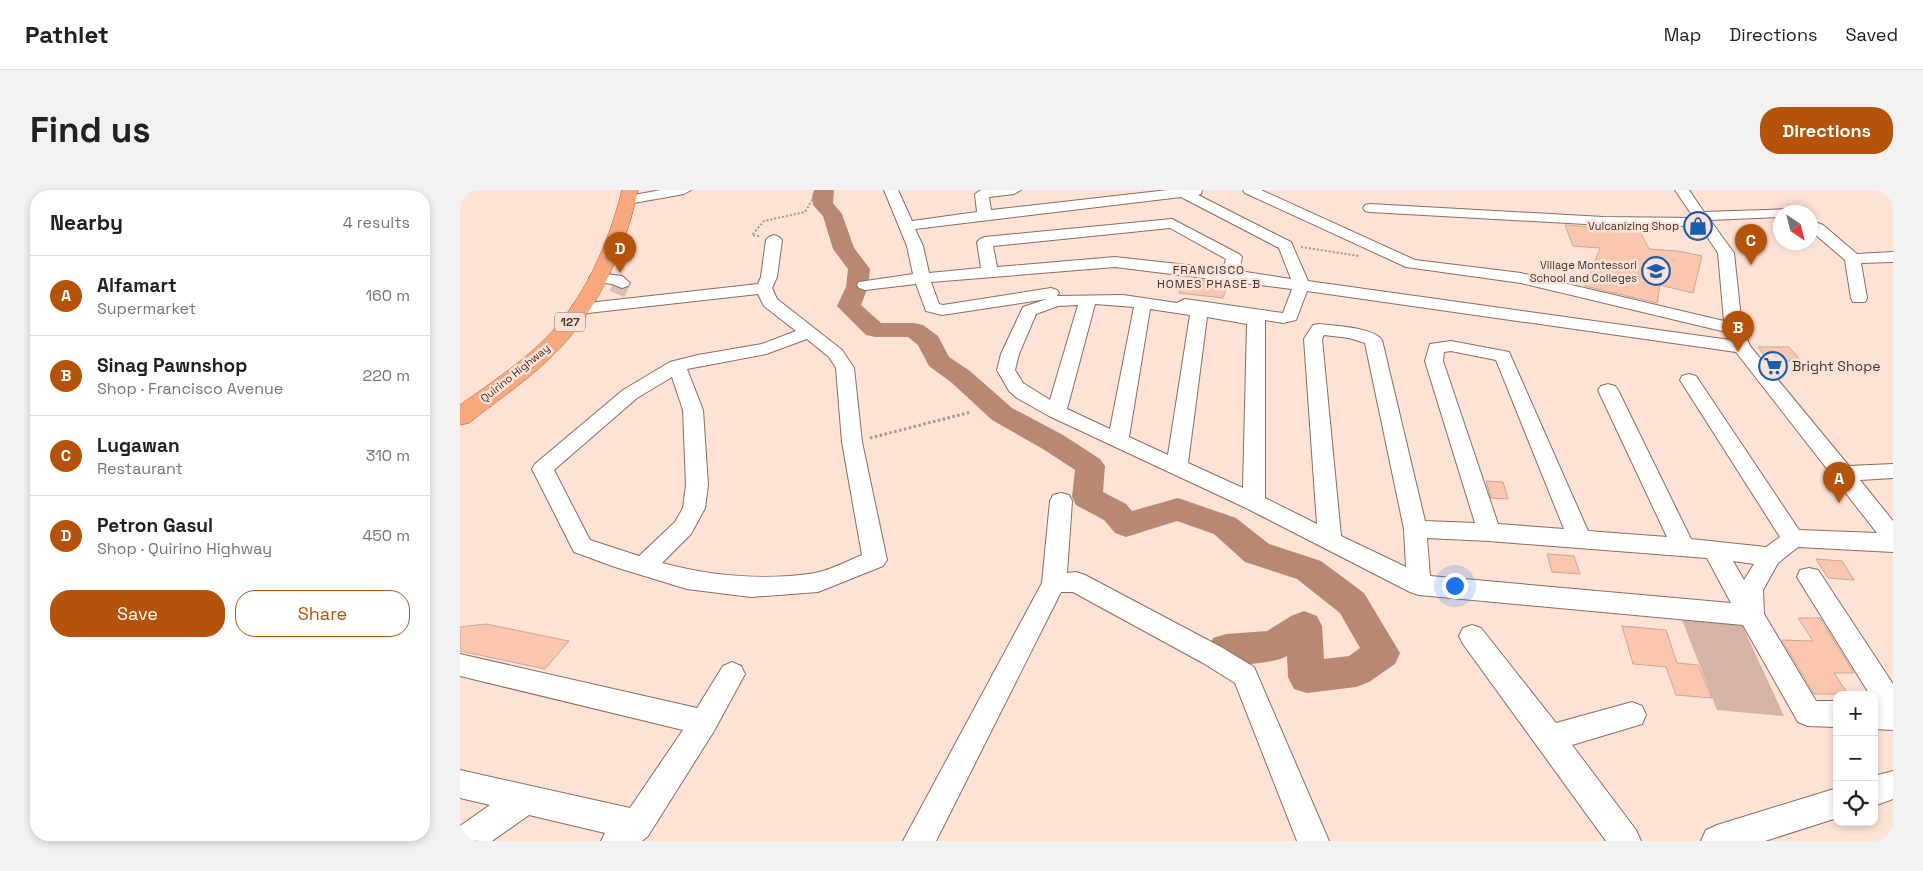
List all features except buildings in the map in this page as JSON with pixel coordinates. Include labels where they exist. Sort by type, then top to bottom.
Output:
[{"type":"main road","name":"Quirino Highway","points":[[460,417],[552,344],[567,327],[597,278],[615,239],[629,195]]},
{"type":"street","points":[[629,195],[678,190]]},
{"type":"street","points":[[891,190],[908,226],[915,246],[922,278],[932,307],[936,309],[1044,294],[1087,292],[1283,318],[1290,316],[1301,285],[1286,245],[1182,192]]},
{"type":"street","points":[[985,215],[982,194],[1014,190]]},
{"type":"street","points":[[908,226],[985,215],[1204,190]]},
{"type":"street","points":[[1250,190],[1412,264],[1521,278],[1733,328]]},
{"type":"street","points":[[1682,190],[1726,252],[1733,328],[1742,347],[1845,474],[1893,538]]},
{"type":"street","points":[[1370,208],[1603,222],[1702,219],[1773,213]]},
{"type":"street","points":[[990,272],[985,242],[1172,223],[1234,257],[1230,276]]},
{"type":"street","points":[[1818,228],[1853,259],[1859,298]]},
{"type":"street","points":[[774,240],[769,278],[764,288],[770,302],[810,332],[836,354],[845,368],[852,442],[876,560],[818,582],[751,587],[687,579],[582,546],[543,469],[557,455],[630,394],[677,366],[698,360],[766,349],[810,332]]},
{"type":"street","points":[[1853,259],[1893,257]]},
{"type":"street","points":[[865,285],[922,278],[1116,262],[1301,285],[1742,347]]},
{"type":"street","points":[[597,278],[616,278],[616,294]]},
{"type":"street","points":[[579,308],[616,294],[764,288]]},
{"type":"street","points":[[1056,412],[1088,300]]},
{"type":"street","points":[[1254,502],[1256,320],[1123,300],[1056,301],[1029,311],[1010,354],[1006,370],[1016,387],[1024,394],[1056,412],[1254,502],[1418,584],[1751,615]]},
{"type":"street","points":[[1118,441],[1143,303]]},
{"type":"street","points":[[1177,468],[1199,311]]},
{"type":"street","points":[[1330,540],[1313,339],[1319,329],[1352,332],[1374,340],[1415,529],[1418,584]]},
{"type":"street","points":[[1489,532],[1434,360],[1436,348],[1451,346],[1503,356],[1579,538]]},
{"type":"street","points":[[643,566],[683,528],[694,508],[697,485],[693,410],[677,366]]},
{"type":"street","points":[[1689,380],[1793,539]]},
{"type":"street","points":[[1608,390],[1683,547]]},
{"type":"street","points":[[1845,474],[1893,471]]},
{"type":"street","points":[[919,841],[1054,583],[1061,501]]},
{"type":"street","points":[[1415,529],[1579,538],[1770,557]]},
{"type":"street","points":[[1751,615],[1751,590],[1770,557],[1793,539],[1809,538],[1893,543]]},
{"type":"street","points":[[1714,550],[1808,713],[1833,714]]},
{"type":"street","points":[[1809,577],[1893,707]]},
{"type":"street","points":[[1054,583],[1076,582],[1245,675],[1313,841]]},
{"type":"street","points":[[1472,636],[1550,738],[1625,841]]},
{"type":"street","points":[[460,665],[704,722]]},
{"type":"street","points":[[460,784],[524,800],[627,833],[704,722],[732,674]]},
{"type":"street","points":[[1550,738],[1632,715]]},
{"type":"street","points":[[1878,716],[1893,717]]},
{"type":"street","points":[[1878,790],[1893,785]]},
{"type":"street","points":[[465,841],[524,800]]},
{"type":"street","points":[[1717,841],[1833,804]]},
{"type":"path","points":[[774,240],[752,235],[764,221],[805,212],[818,190]]},
{"type":"path","points":[[1286,245],[1364,257]]},
{"type":"path","points":[[852,442],[971,412]]},
{"type":"shaded area","points":[[1682,620],[1742,625],[1784,716],[1717,710]]},
{"type":"waterway","points":[[824,190],[822,197],[823,205],[832,214],[844,249],[859,269],[857,287],[849,306],[875,330],[914,330],[929,341],[938,361],[961,377],[1002,414],[1053,442],[1090,466],[1087,497],[1115,512],[1126,525],[1178,509],[1225,526],[1257,553],[1309,570],[1352,603],[1382,653],[1356,671],[1307,677],[1304,626],[1273,646],[1226,649]]},
{"type":"tunnel","points":[[617,294],[622,283]]},
{"type":"place","name":"Vulcanizing Shop","points":[[1698,226]]},
{"type":"place","name":"Lugawan","points":[[1751,265]]},
{"type":"place","name":"Village Montessori School and Colleges","points":[[1656,271]]},
{"type":"place","name":"Petron Gasul","points":[[620,273]]},
{"type":"place","name":"Sinag Pawnshop","points":[[1738,352]]},
{"type":"place","name":"Bright Shope","points":[[1773,366]]},
{"type":"place","name":"Alfamart","points":[[1839,503]]},
{"type":"district","name":"FRANCISCO HOMES PHASE B","points":[[1209,277]]}]
